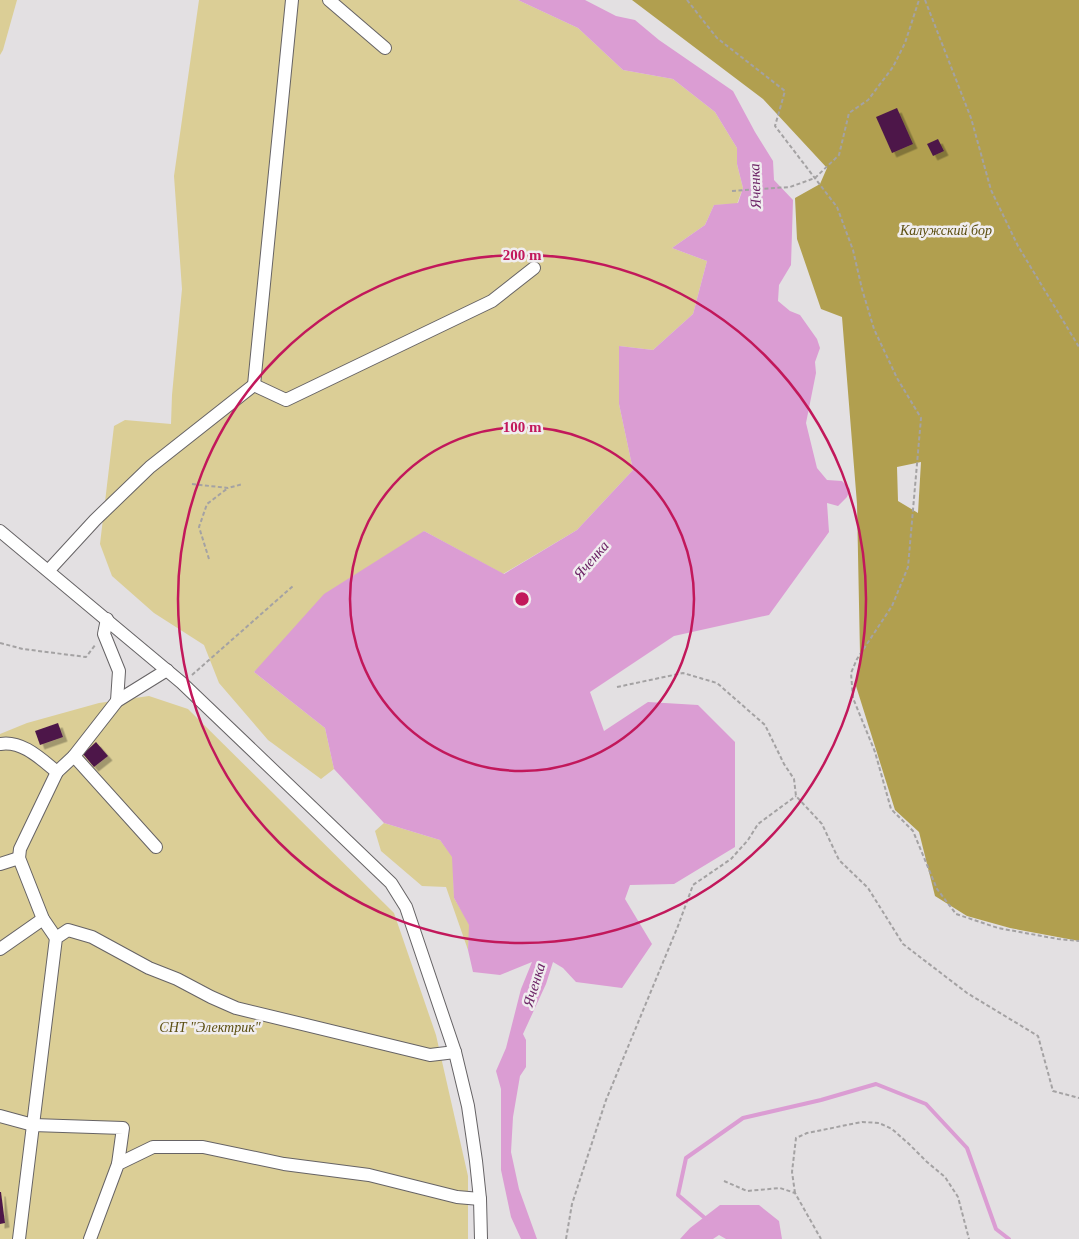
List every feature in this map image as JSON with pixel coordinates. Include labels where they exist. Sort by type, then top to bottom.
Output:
[{"type":"street","points":[[49,570],[95,520],[150,467],[254,385],[292,0]]},
{"type":"street","points":[[329,0],[385,48]]},
{"type":"street","points":[[254,385],[286,400],[492,301],[534,268]]},
{"type":"street","points":[[0,531],[182,683],[391,883],[406,907],[455,1052],[468,1106],[476,1161],[480,1199],[481,1239]]},
{"type":"street","points":[[107,619],[104,634],[119,671],[117,700]]},
{"type":"street","points":[[19,1239],[56,938],[43,919],[19,858],[20,849],[57,772],[74,756],[117,700],[167,670]]},
{"type":"street","points":[[0,744],[10,742],[31,752],[57,772]]},
{"type":"street","points":[[74,756],[156,847]]},
{"type":"street","points":[[0,864],[19,858]]},
{"type":"street","points":[[0,949],[43,919]]},
{"type":"street","points":[[56,938],[68,930],[92,937],[149,968],[177,979],[236,1008],[430,1055],[455,1052]]},
{"type":"street","points":[[0,1116],[33,1125],[123,1128],[118,1164],[90,1239]]},
{"type":"street","points":[[118,1164],[153,1147],[203,1147],[284,1164],[369,1175],[457,1197],[480,1199]]},
{"type":"path","points":[[687,0],[717,38],[785,91],[775,126],[837,207],[853,250],[874,329],[897,378],[921,418],[908,567],[892,606],[857,658],[851,673],[853,698],[874,752],[891,809],[913,831],[937,889],[956,914],[998,928],[1079,941]]},
{"type":"path","points":[[732,191],[790,187],[815,178],[839,155],[849,113],[868,100],[893,67],[905,43],[919,0]]},
{"type":"path","points":[[925,0],[971,118],[991,190],[1018,246],[1079,346]]},
{"type":"path","points":[[192,484],[228,488],[243,484]]},
{"type":"path","points":[[209,559],[199,527],[208,504],[228,488]]},
{"type":"path","points":[[182,683],[293,586]]},
{"type":"path","points":[[0,643],[23,649],[86,657],[104,634]]},
{"type":"path","points":[[617,687],[683,673],[717,683],[765,725],[784,764],[794,779],[796,796],[822,824],[839,860],[868,888],[903,944],[967,993],[1038,1036],[1053,1092],[1079,1098]]},
{"type":"path","points":[[566,1239],[572,1204],[606,1100],[675,935],[693,885],[730,859],[748,840],[758,824],[796,796]]},
{"type":"path","points":[[821,1239],[795,1193],[792,1172],[796,1138],[807,1133],[862,1122],[878,1123],[892,1129],[945,1177],[958,1197],[969,1239]]},
{"type":"path","points":[[724,1181],[747,1191],[780,1188],[795,1193]]},
{"type":"green space","points":[[0,0],[17,0],[0,55]]},
{"type":"green space","points":[[199,0],[518,0],[578,28],[623,70],[673,79],[715,112],[737,148],[737,164],[743,188],[737,204],[714,205],[705,225],[672,248],[707,261],[693,314],[653,350],[619,346],[619,404],[633,470],[577,530],[503,574],[424,531],[254,672],[325,728],[334,769],[321,779],[268,740],[219,683],[204,645],[154,613],[112,576],[100,544],[114,426],[125,420],[171,424],[182,289],[174,176]]},
{"type":"green space","name":"Калужский бор","points":[[632,0],[1079,0],[1079,941],[1010,928],[967,916],[935,896],[919,832],[895,810],[856,686],[860,654],[857,504],[842,317],[821,309],[797,239],[795,198],[820,184],[827,168],[763,99]],"holes":[[[921,462],[918,513],[898,501],[897,467]]]},
{"type":"green space","name":"СНТ \"Электрик\"","points":[[149,696],[188,709],[394,913],[436,1035],[468,1176],[468,1239],[0,1239],[0,734],[27,723],[99,703]]},
{"type":"green space","points":[[384,823],[440,840],[453,857],[454,898],[470,925],[468,950],[446,887],[422,886],[381,851],[375,831]]},
{"type":"water","name":"Яченка","points":[[518,0],[585,0],[616,16],[635,20],[659,40],[733,91],[773,161],[774,180],[793,200],[791,265],[779,285],[778,301],[790,311],[800,315],[817,339],[820,348],[815,362],[816,373],[806,423],[817,468],[827,480],[842,481],[850,489],[847,497],[838,506],[827,503],[829,532],[769,615],[674,636],[590,692],[604,731],[648,702],[698,705],[735,742],[735,847],[674,884],[630,885],[625,899],[652,944],[622,988],[576,982],[563,968],[553,962],[546,984],[523,1034],[526,1040],[526,1067],[520,1076],[513,1117],[511,1152],[519,1189],[537,1239],[521,1239],[511,1217],[501,1170],[501,1089],[496,1071],[506,1048],[521,989],[532,962],[500,975],[473,972],[468,950],[469,925],[454,898],[452,857],[440,840],[384,823],[334,769],[325,728],[254,672],[324,594],[424,531],[504,574],[577,530],[633,470],[619,404],[619,346],[653,350],[693,314],[707,261],[672,248],[705,225],[714,205],[738,203],[743,188],[737,164],[737,148],[715,112],[673,79],[623,70],[578,28]]},
{"type":"water","points":[[720,1205],[759,1205],[779,1221],[782,1239],[726,1239],[719,1235],[713,1239],[680,1239],[690,1228]]},
{"type":"building","points":[[897,108],[913,144],[892,153],[876,117]]},
{"type":"building","points":[[938,139],[944,151],[933,156],[927,144]]},
{"type":"building","points":[[58,723],[63,737],[40,745],[35,731]]},
{"type":"building","points":[[96,742],[108,756],[94,767],[83,754]]},
{"type":"building","points":[[0,1192],[5,1223],[0,1224]]},
{"type":"waterway","points":[[706,1219],[678,1195],[686,1158],[743,1118],[821,1100],[876,1084],[926,1104],[967,1148],[996,1229],[1009,1239]]}]
